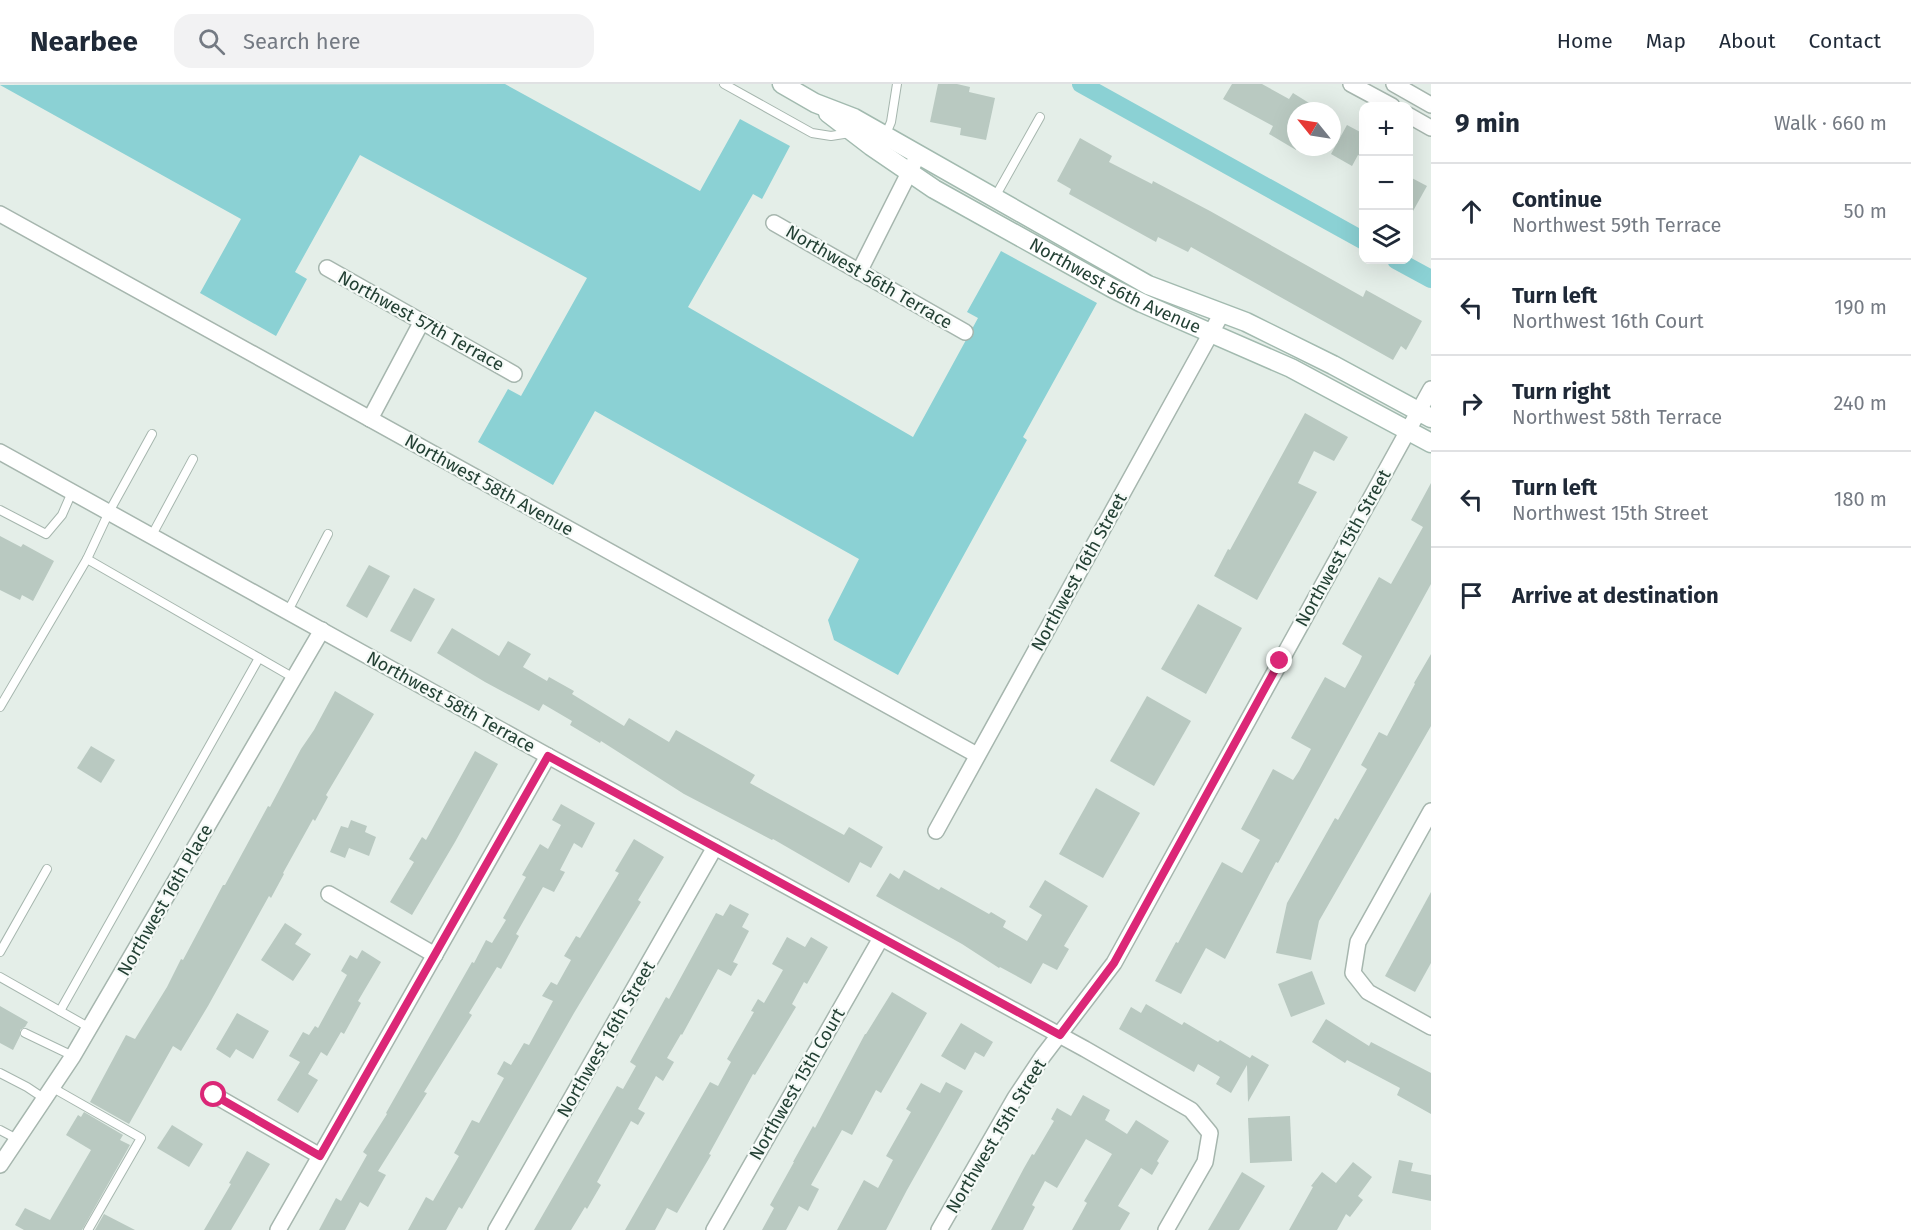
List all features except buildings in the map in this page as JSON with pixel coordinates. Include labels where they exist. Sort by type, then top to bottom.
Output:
[{"type":"street","name":"Northwest 56th Avenue","points":[[782,84],[815,102],[854,118],[1148,285],[1246,322],[1310,353],[1425,415]]},
{"type":"street","points":[[1351,84],[1385,102]]},
{"type":"street","points":[[1394,84],[1431,105]]},
{"type":"street","name":"Northwest 56th Avenue","points":[[815,102],[853,133],[909,173],[1112,288],[1291,368],[1431,443]]},
{"type":"street","points":[[1413,118],[1431,128]]},
{"type":"street","points":[[859,272],[918,155]]},
{"type":"street","name":"Northwest 58th Avenue","points":[[0,214],[977,755]]},
{"type":"street","name":"Northwest 56th Terrace","points":[[774,223],[965,332]]},
{"type":"street","name":"Northwest 57th Terrace","points":[[327,268],[514,374]]},
{"type":"street","name":"Northwest 16th Street","points":[[936,831],[1222,313]]},
{"type":"street","points":[[370,419],[421,323]]},
{"type":"street","name":"Northwest 15th Street","points":[[939,1230],[1015,1098],[1114,963],[1408,431],[1425,415],[1431,388]]},
{"type":"street","name":"Northwest 58th Terrace","points":[[0,452],[548,756],[1060,1035],[1191,1110],[1210,1133],[1205,1162],[1166,1230]]},
{"type":"street","name":"Northwest 16th Place","points":[[0,1165],[90,1028],[322,630]]},
{"type":"street","points":[[278,1230],[548,756]]},
{"type":"street","points":[[1431,811],[1358,942],[1353,973],[1368,992],[1431,1027]]},
{"type":"street","name":"Northwest 16th Street","points":[[496,1230],[715,847]]},
{"type":"street","points":[[329,894],[435,955]]},
{"type":"street","name":"Northwest 15th Court","points":[[714,1230],[881,938]]},
{"type":"street","points":[[214,1095],[320,1156]]},
{"type":"lane","points":[[724,84],[812,133],[831,136],[853,133]]},
{"type":"lane","points":[[885,136],[891,122],[897,84]]},
{"type":"lane","points":[[994,198],[1040,117]]},
{"type":"lane","points":[[0,707],[87,559],[109,512],[152,434]]},
{"type":"lane","points":[[152,536],[193,459]]},
{"type":"lane","points":[[0,510],[46,534],[62,515],[72,492]]},
{"type":"lane","points":[[288,611],[328,534]]},
{"type":"lane","points":[[87,559],[294,678]]},
{"type":"lane","points":[[60,1011],[259,658]]},
{"type":"lane","points":[[0,952],[47,869]]},
{"type":"lane","points":[[0,977],[90,1028]]},
{"type":"lane","points":[[25,1033],[73,1056]]},
{"type":"lane","points":[[0,1072],[27,1087],[49,1093],[141,1138],[88,1230]]},
{"type":"lane","points":[[0,1130],[17,1139]]},
{"type":"water","points":[[505,84],[700,191],[740,119],[790,146],[762,199],[753,194],[688,307],[913,437],[978,318],[967,312],[1001,251],[1097,303],[1023,437],[1027,440],[898,675],[834,640],[828,620],[859,559],[595,411],[553,485],[478,442],[508,389],[521,396],[587,278],[360,155],[295,272],[307,279],[276,336],[200,293],[241,219],[0,85]]},
{"type":"waterway","points":[[1081,84],[1359,238]]},
{"type":"waterway","points":[[1403,264],[1431,279]]},
{"type":"route","points":[[214,1095],[320,1156],[548,756],[1060,1035],[1114,963],[1280,661]]}]
